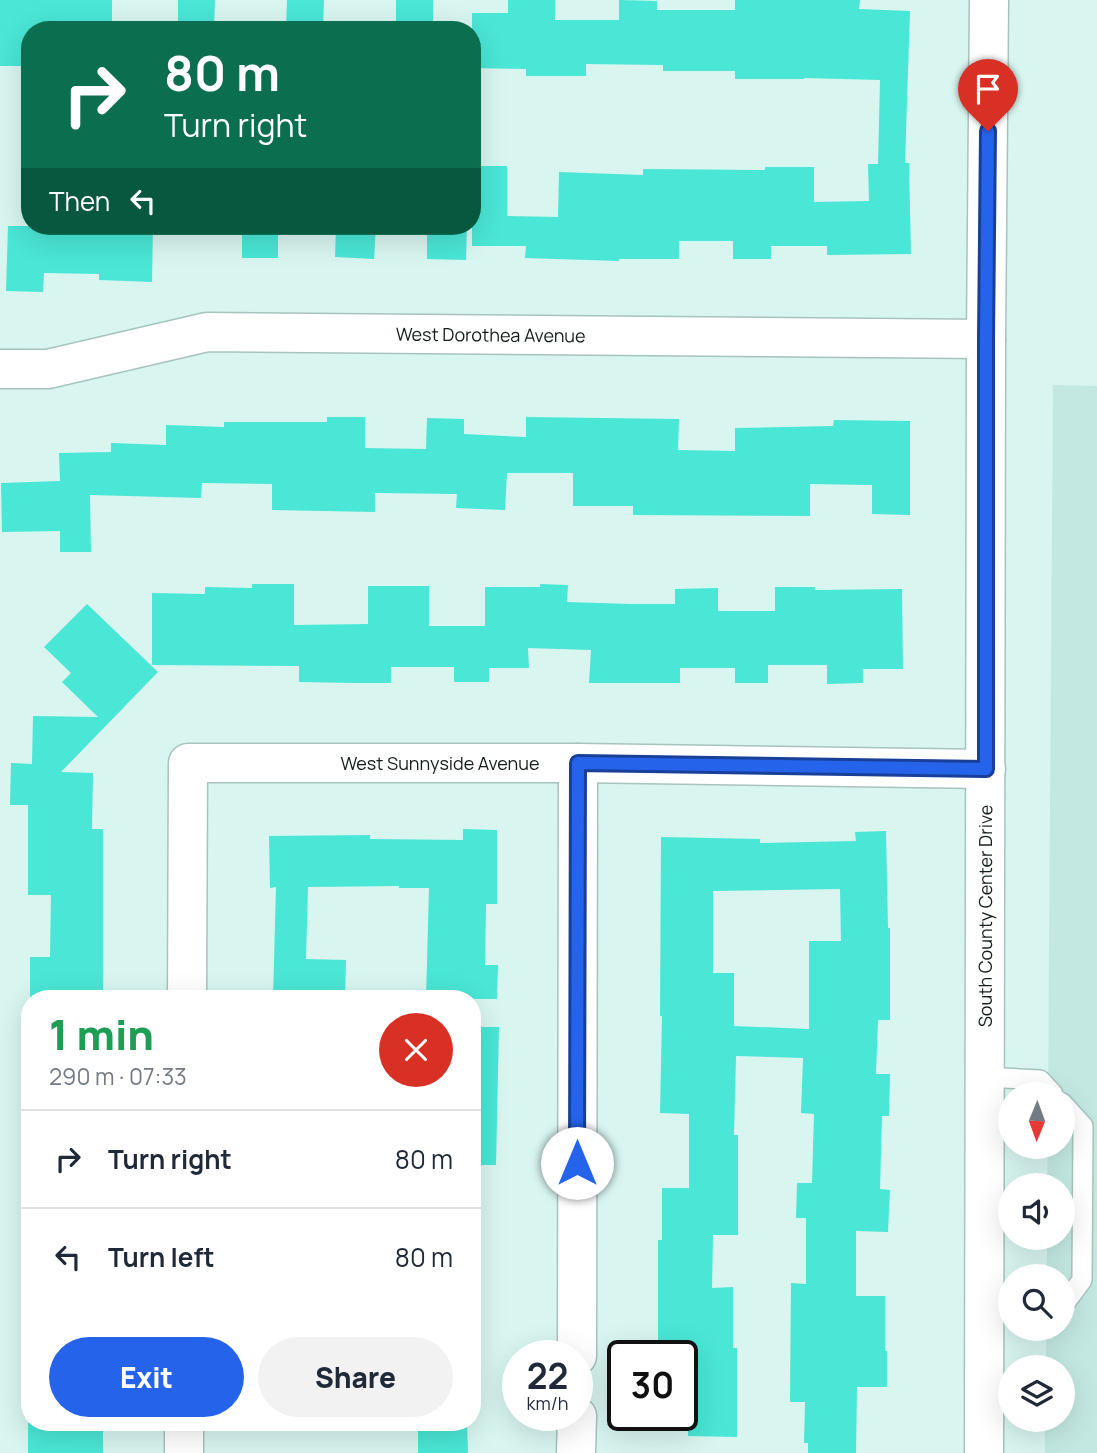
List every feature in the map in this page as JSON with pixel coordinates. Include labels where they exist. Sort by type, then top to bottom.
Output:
[{"type":"street","name":"South County Center Drive","points":[[984,1453],[997,1313],[986,1077],[989,0]]},
{"type":"street","name":"West Dorothea Avenue","points":[[0,369],[48,369],[207,332],[986,339]]},
{"type":"street","name":"West Sunnyside Avenue","points":[[187,990],[188,763],[578,763],[986,769]]},
{"type":"street","points":[[577,1340],[578,763]]},
{"type":"street","points":[[184,1431],[184,1453]]},
{"type":"street","points":[[576,1453],[577,1431]]},
{"type":"lane","points":[[986,1077],[1042,1082]]},
{"type":"lane","points":[[1075,1117],[1083,1126],[1082,1280],[1075,1289]]},
{"type":"shaded area","points":[[1053,385],[1097,386],[1097,1453],[1045,1453],[1045,1432],[1075,1432],[1075,1355],[1046,1355],[1046,1341],[1075,1341],[1075,1264],[1047,1264],[1047,1250],[1075,1250],[1075,1173],[1047,1173],[1048,1159],[1075,1159],[1075,1082],[1048,1082]]},
{"type":"building","points":[[0,0],[112,0],[112,21],[21,21],[21,66],[0,66]]},
{"type":"building","points":[[178,0],[215,0],[214,21],[178,21]]},
{"type":"building","points":[[287,0],[324,0],[323,21],[286,21]]},
{"type":"building","points":[[396,0],[433,0],[433,21],[396,21]]},
{"type":"building","points":[[508,0],[555,0],[555,20],[619,20],[619,0],[657,1],[657,10],[735,10],[735,0],[860,0],[859,9],[910,11],[905,163],[909,163],[911,254],[827,255],[827,246],[771,246],[771,259],[733,259],[733,241],[679,241],[679,259],[619,261],[525,258],[526,246],[472,246],[472,235],[481,235],[481,166],[507,166],[507,216],[558,217],[559,172],[643,175],[643,169],[765,170],[765,167],[814,167],[814,202],[869,201],[868,164],[878,164],[880,80],[735,79],[735,71],[663,71],[663,65],[586,64],[586,76],[526,76],[526,69],[481,68],[481,21],[472,21],[472,13],[508,13]]},
{"type":"building","points":[[8,226],[21,226],[21,235],[153,235],[152,282],[99,280],[99,274],[44,273],[43,292],[6,291]]},
{"type":"building","points":[[242,235],[278,235],[278,258],[242,258]]},
{"type":"building","points":[[336,235],[375,235],[374,259],[335,257]]},
{"type":"building","points":[[427,235],[467,235],[466,260],[427,259]]},
{"type":"building","points":[[327,417],[365,417],[365,448],[426,449],[427,418],[464,419],[464,434],[526,437],[526,417],[679,419],[678,450],[735,451],[735,428],[833,426],[834,420],[910,421],[910,515],[872,514],[872,485],[810,484],[810,516],[633,515],[633,506],[573,506],[573,473],[507,473],[505,510],[456,508],[457,494],[375,493],[375,512],[272,510],[272,484],[202,483],[201,498],[90,495],[91,552],[60,552],[60,531],[2,532],[1,483],[60,481],[59,453],[111,452],[111,443],[166,445],[166,425],[224,427],[224,422],[327,422]]},
{"type":"building","points":[[252,584],[294,584],[294,625],[368,624],[368,586],[429,586],[429,626],[485,626],[485,587],[568,585],[567,602],[631,604],[675,604],[675,589],[718,588],[718,611],[775,611],[775,587],[815,587],[815,590],[902,589],[903,669],[863,669],[863,683],[827,684],[827,665],[768,665],[768,683],[735,683],[735,668],[680,668],[680,683],[589,683],[591,650],[528,648],[529,668],[489,668],[489,682],[454,682],[454,667],[391,667],[391,683],[355,683],[299,682],[299,666],[152,665],[152,593],[205,594],[205,587],[252,588]]},
{"type":"building","points":[[87,604],[158,672],[61,772],[93,773],[92,829],[103,829],[103,990],[30,990],[30,957],[50,957],[51,895],[28,895],[28,805],[10,805],[11,763],[32,764],[33,716],[98,717],[62,682],[71,673],[44,647]]},
{"type":"building","points":[[463,829],[497,830],[497,904],[486,904],[485,965],[498,965],[497,999],[481,999],[481,990],[426,990],[429,888],[399,886],[308,887],[306,959],[346,960],[345,990],[273,990],[276,887],[270,888],[269,836],[370,835],[370,839],[463,840]]},
{"type":"building","points":[[886,831],[890,1020],[878,1020],[876,1074],[890,1074],[889,1116],[882,1116],[880,1189],[890,1190],[888,1232],[856,1231],[856,1296],[885,1296],[887,1387],[857,1387],[856,1453],[808,1453],[808,1443],[804,1443],[805,1402],[790,1402],[791,1283],[806,1284],[806,1218],[796,1218],[797,1183],[812,1183],[814,1114],[801,1113],[803,1058],[736,1056],[734,1135],[738,1135],[738,1235],[713,1235],[712,1288],[733,1287],[733,1348],[737,1348],[737,1437],[688,1436],[688,1431],[698,1431],[698,1340],[658,1340],[658,1240],[662,1240],[662,1188],[689,1188],[689,1114],[660,1113],[661,837],[760,839],[760,843],[856,841],[855,832]],"holes":[[[840,889],[841,941],[809,941],[809,1029],[734,1026],[734,973],[713,973],[713,891]]]},
{"type":"building","points":[[481,1027],[499,1027],[496,1165],[481,1165]]},
{"type":"building","points":[[28,1431],[103,1431],[103,1453],[28,1453]]},
{"type":"building","points":[[418,1431],[467,1431],[468,1453],[418,1453]]},
{"type":"route","points":[[577,1163],[578,763],[986,769],[988,131]]}]
